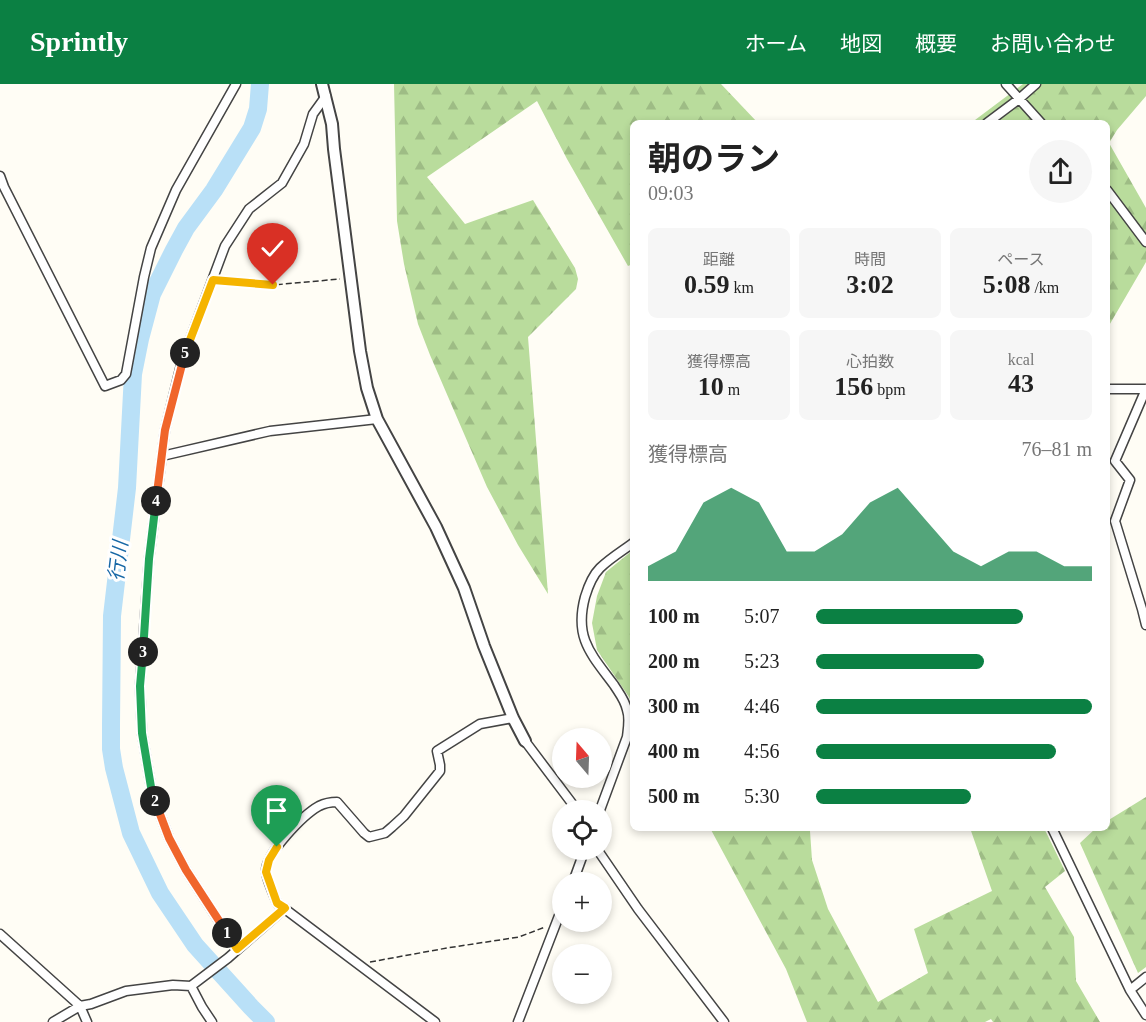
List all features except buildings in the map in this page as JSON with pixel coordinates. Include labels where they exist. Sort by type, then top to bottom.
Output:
[{"type":"street","points":[[0,176],[2,188],[105,386],[121,380],[126,374],[151,248],[176,190],[236,84]]},
{"type":"street","points":[[322,84],[332,124],[360,351],[367,388],[377,419],[436,527],[464,588],[513,718],[525,741],[570,800]]},
{"type":"street","points":[[1006,84],[1038,120]]},
{"type":"street","points":[[991,120],[1036,84]]},
{"type":"street","points":[[237,949],[186,870],[169,838],[152,793],[144,743],[140,686],[149,559],[165,430],[182,361],[225,246],[249,209],[282,183],[304,144],[313,114],[326,96]]},
{"type":"street","points":[[1110,194],[1146,242]]},
{"type":"street","points":[[1110,389],[1146,389],[1115,461],[1130,480],[1115,521],[1146,625]]},
{"type":"street","points":[[162,456],[270,431],[377,419]]},
{"type":"street","points":[[604,800],[627,737],[628,711],[622,696],[589,651],[583,639],[582,606],[593,576],[630,545]]},
{"type":"street","points":[[435,1022],[277,903],[266,872],[269,860],[290,831],[305,816],[318,806],[330,802],[337,802],[369,837],[385,833],[404,816],[440,771],[437,752],[480,724],[513,718]]},
{"type":"street","points":[[1053,831],[1130,990],[1146,1015]]},
{"type":"street","points":[[605,860],[638,909],[724,1022]]},
{"type":"street","points":[[53,1022],[80,1006],[126,991],[194,984],[228,958],[285,908]]},
{"type":"street","points":[[518,1022],[553,932]]},
{"type":"street","points":[[0,934],[80,1006],[87,1022]]},
{"type":"street","points":[[1130,990],[1146,977]]},
{"type":"street","points":[[194,984],[202,1007],[212,1022]]},
{"type":"path","points":[[213,280],[273,285],[350,278]]},
{"type":"path","points":[[358,964],[519,937],[552,926]]},
{"type":"green space","points":[[394,84],[721,84],[755,120],[630,120],[630,265],[628,266],[537,101],[427,177],[465,224],[533,200],[575,268],[578,279],[576,289],[528,337],[548,594],[487,487],[430,355],[418,324],[397,221]]},
{"type":"green space","points":[[1023,84],[1146,84],[1146,96],[1110,141],[1110,120],[975,120]]},
{"type":"green space","points":[[1110,145],[1146,208],[1146,262],[1110,324]]},
{"type":"green space","points":[[630,552],[630,699],[597,650],[592,623],[597,596],[606,572]]},
{"type":"green space","points":[[1146,797],[1146,967],[1138,973],[1080,843],[1093,831],[1110,831],[1110,819]]},
{"type":"green space","points":[[712,831],[810,831],[812,860],[828,909],[878,1002],[928,973],[914,929],[992,891],[971,831],[1045,831],[1065,871],[1045,887],[1074,937],[1076,981],[1100,1022],[993,1022],[991,1019],[985,1022],[807,1022],[786,969]]},
{"type":"waterway","name":"行川","points":[[260,84],[258,109],[252,128],[174,250],[152,294],[140,339],[133,374],[127,488],[112,616],[111,749],[131,833],[160,893],[195,945],[266,1022]]},
{"type":"route","points":[[273,285],[213,280],[182,361],[165,430],[149,559],[140,686],[142,733],[152,793],[169,838],[186,870],[237,949],[285,908],[277,903],[266,872],[269,860],[277,847]]}]
